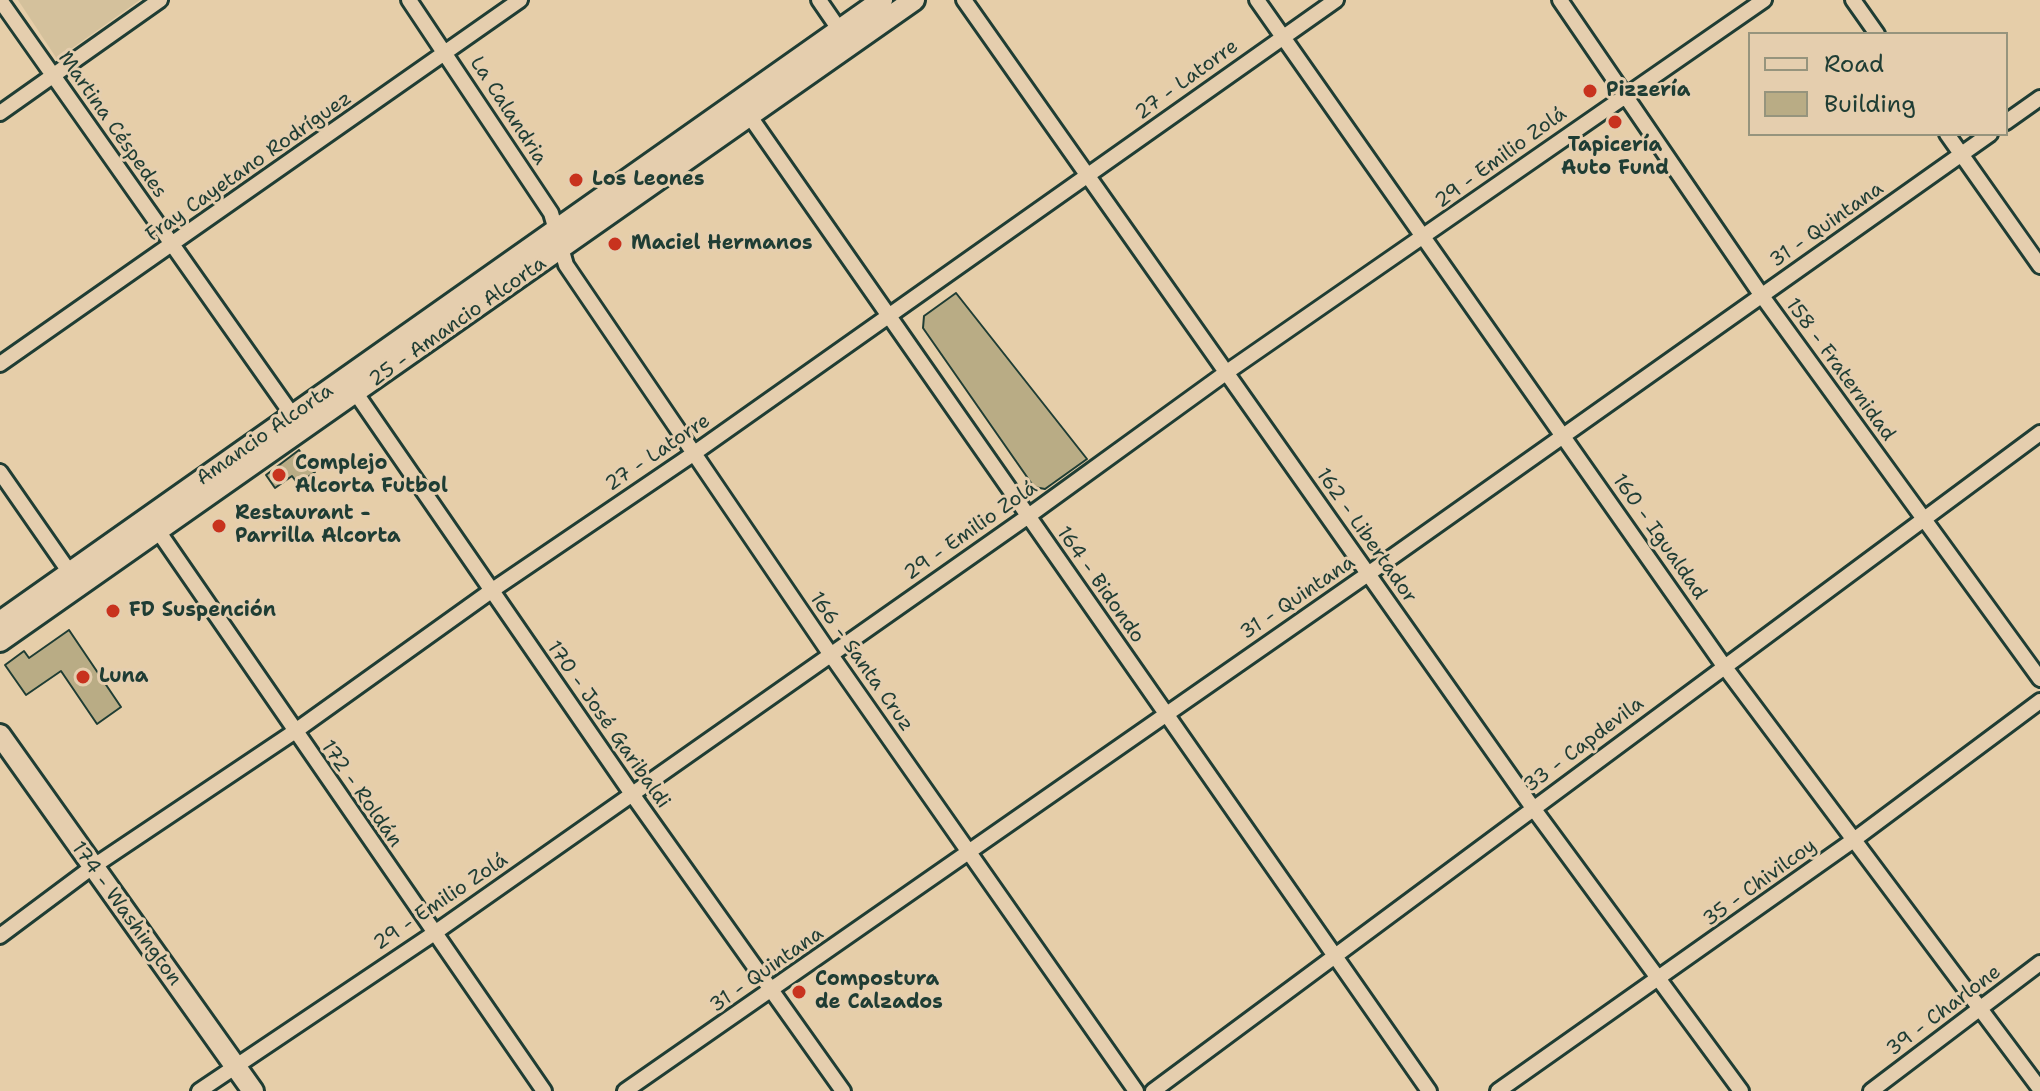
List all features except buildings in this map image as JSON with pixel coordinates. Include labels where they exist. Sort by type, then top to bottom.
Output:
[{"type":"main road","points":[[845,38],[882,0]]},
{"type":"main road","name":"25 - Amancio Alcorta","points":[[153,524],[351,386],[560,251],[744,109],[845,38],[914,0]]},
{"type":"main road","name":"Amancio Alcorta","points":[[351,386],[555,228],[744,109]]},
{"type":"main road","points":[[0,641],[74,580],[153,524]]},
{"type":"main road","points":[[0,622],[74,580]]},
{"type":"main road","name":"174 - Washington","points":[[0,735],[91,868],[253,1091]]},
{"type":"street","name":"Martina Céspedes","points":[[0,0],[298,422]]},
{"type":"street","points":[[0,113],[160,0]]},
{"type":"street","name":"La Calandria","points":[[409,0],[551,213],[560,251]]},
{"type":"street","name":"Fray Cayetano Rodríguez","points":[[0,364],[520,0]]},
{"type":"street","points":[[819,0],[845,38]]},
{"type":"street","name":"162 - Libertador","points":[[964,0],[1533,808],[1741,1091]]},
{"type":"street","name":"160 - Igualdad","points":[[1257,0],[1724,666],[2040,1089]]},
{"type":"street","name":"27 - Latorre","points":[[0,936],[91,868],[294,732],[491,591],[891,316],[1336,0]]},
{"type":"street","name":"158 - Fraternidad","points":[[1560,0],[1762,296],[2040,679]]},
{"type":"street","name":"29 - Emilio Zolá","points":[[199,1091],[433,934],[1027,517],[1227,372],[1764,0]]},
{"type":"street","points":[[1853,0],[1876,32]]},
{"type":"street","points":[[2008,121],[2040,98]]},
{"type":"street","name":"164 - Bidondo","points":[[744,109],[1429,1091]]},
{"type":"street","points":[[1948,136],[2040,266]]},
{"type":"street","name":"31 - Quintana","points":[[625,1091],[772,992],[1987,136]]},
{"type":"street","name":"166 - Santa Cruz","points":[[560,251],[693,454],[1136,1091]]},
{"type":"street","name":"170 - José Garibaldi","points":[[351,386],[632,794],[843,1091]]},
{"type":"street","name":"33 - Capdevila","points":[[1153,1091],[2040,433]]},
{"type":"street","points":[[0,472],[74,580]]},
{"type":"street","name":"172 - Roldán","points":[[153,524],[544,1091]]},
{"type":"street","name":"35 - Chivilcoy","points":[[1498,1091],[1855,839],[2040,701]]},
{"type":"street","name":"39 - Charlone","points":[[1871,1091],[2040,963]]},
{"type":"shaded area","points":[[18,0],[140,0],[57,59]]},
{"type":"place","name":"Pizzería","points":[[1590,91]]},
{"type":"place","name":"Tapicería Auto Fund","points":[[1615,122]]},
{"type":"place","name":"Los Leones","points":[[576,180]]},
{"type":"place","name":"Maciel Hermanos","points":[[615,244]]},
{"type":"place","name":"Complejo Alcorta Futbol","points":[[279,475]]},
{"type":"place","name":"Restaurant - Parrilla Alcorta","points":[[219,526]]},
{"type":"place","name":"FD Suspención","points":[[113,611]]},
{"type":"place","name":"Luna","points":[[83,677]]},
{"type":"place","name":"Compostura de Calzados","points":[[799,992]]}]
